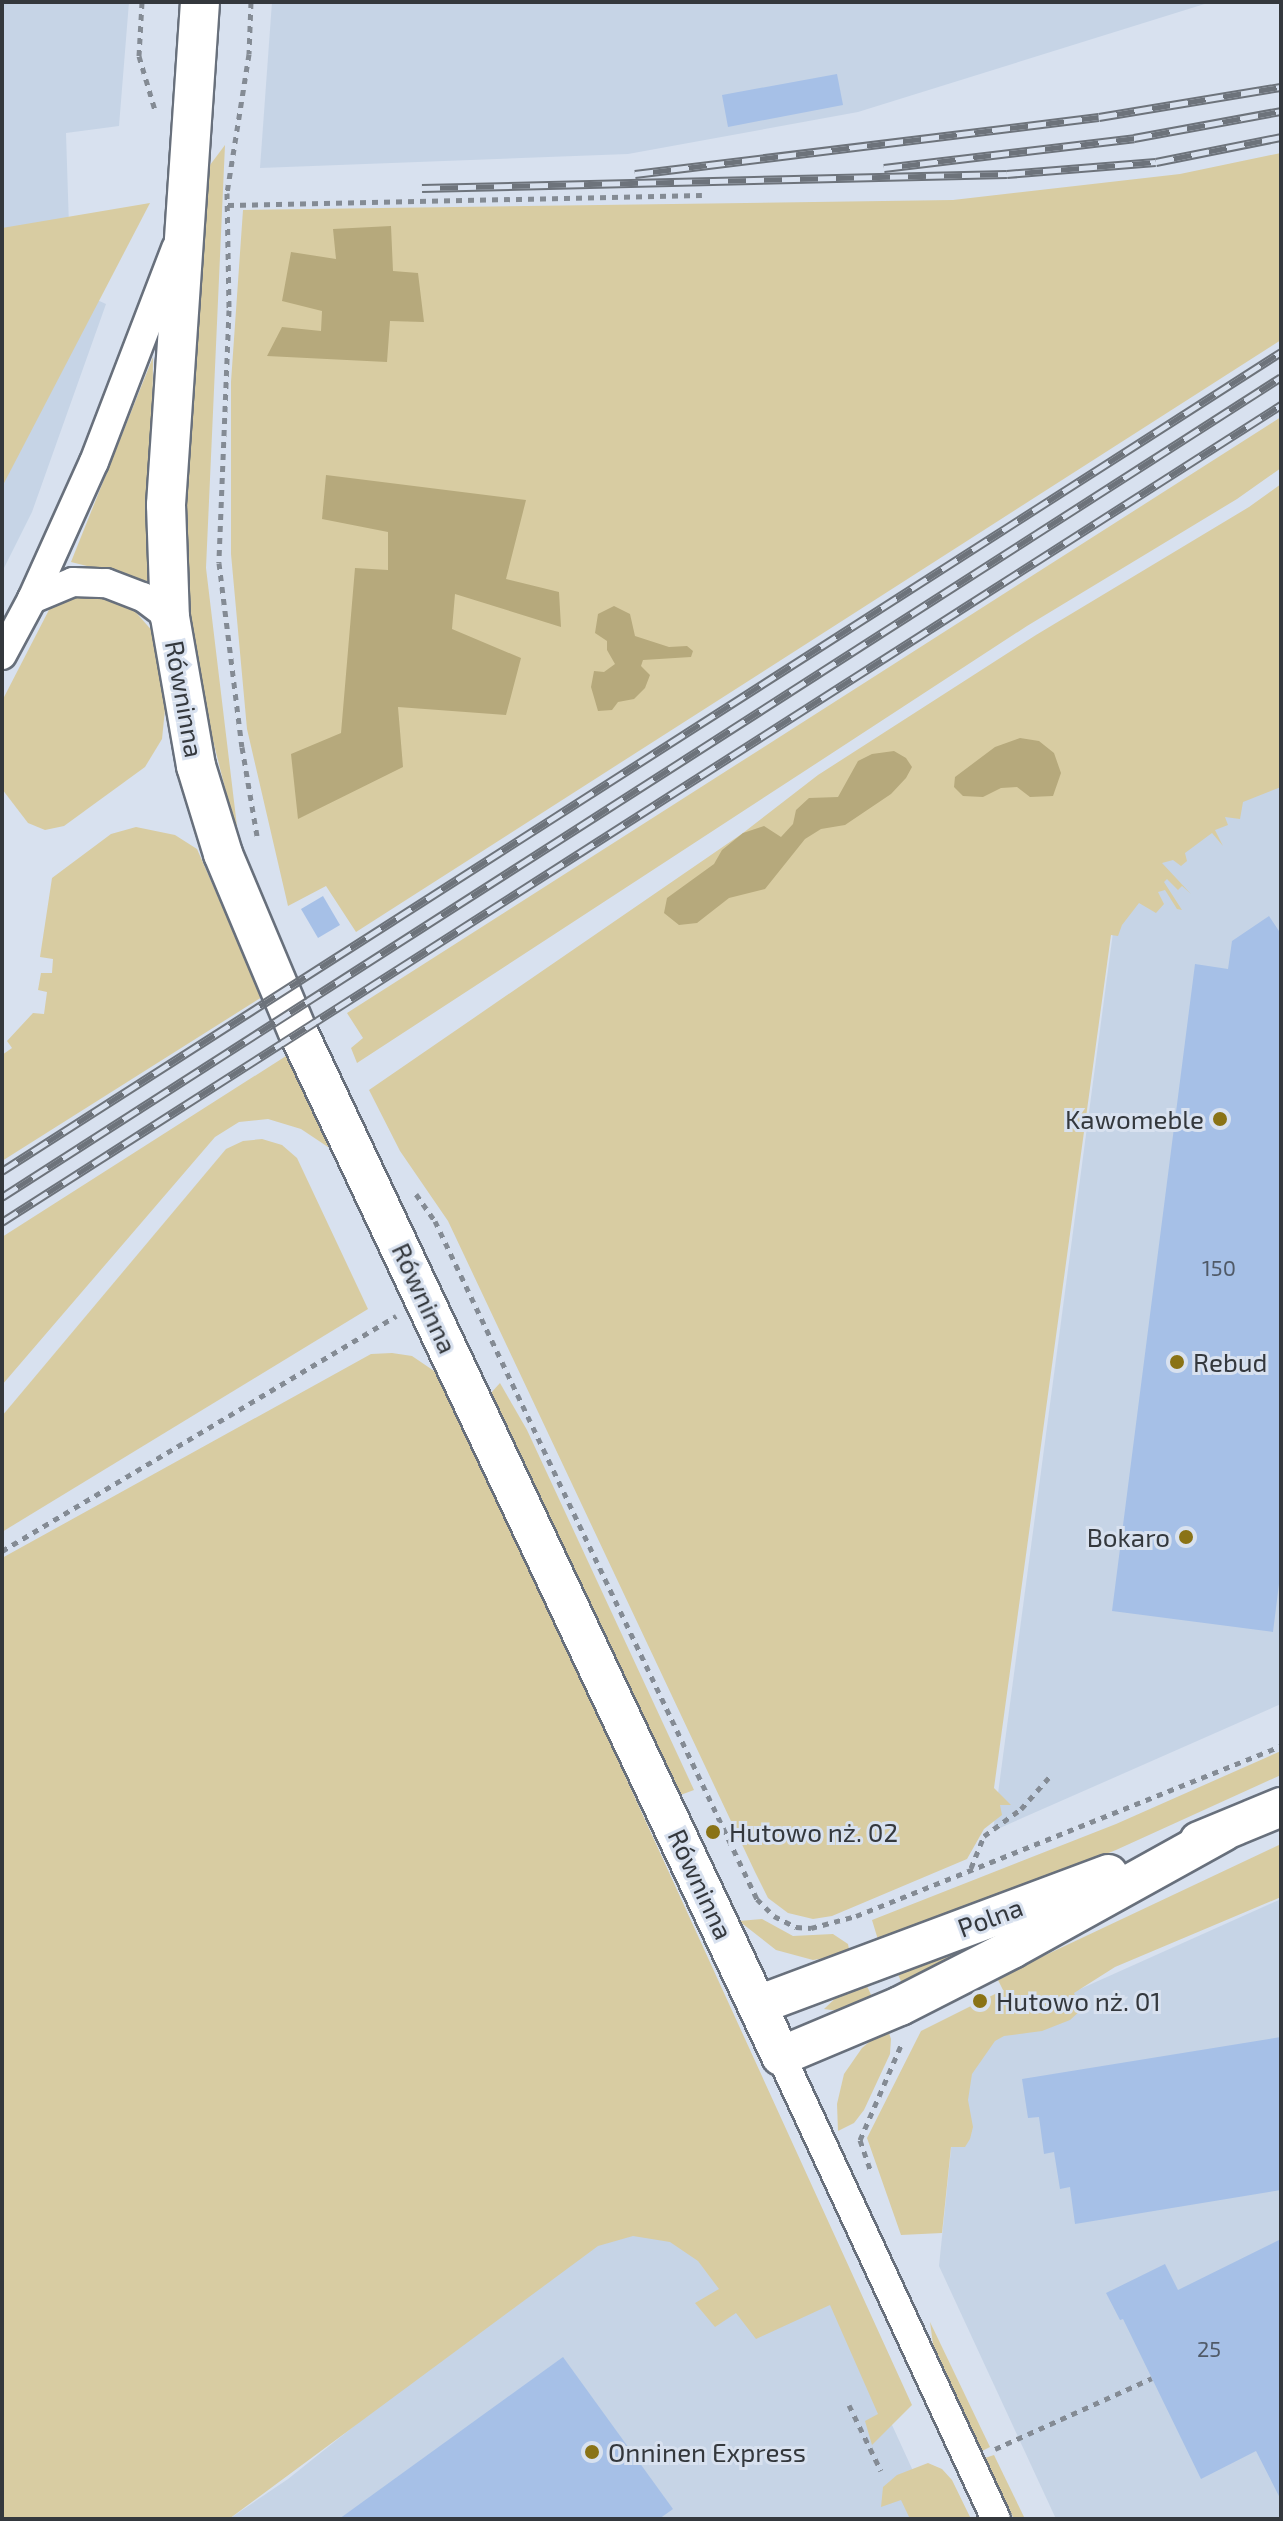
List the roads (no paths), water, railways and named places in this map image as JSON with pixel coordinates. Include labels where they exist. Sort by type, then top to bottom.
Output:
[{"type":"street","name":"Równinna","points":[[200,2],[166,505],[170,617],[196,766],[223,854],[298,1032],[758,2005],[996,2519]]},
{"type":"street","points":[[2,655],[32,599],[94,462],[182,233]]},
{"type":"street","points":[[32,599],[73,582],[106,583],[143,597],[170,617]]},
{"type":"street","name":"Polna","points":[[758,2005],[1223,1832],[1281,1807]]},
{"type":"street","name":"Polna","points":[[781,2056],[900,2006],[1223,1832]]},
{"type":"railway","points":[[635,174],[1099,117],[1281,87]]},
{"type":"railway","points":[[884,168],[1134,138],[1281,111]]},
{"type":"railway","points":[[422,188],[1007,174],[1156,162],[1281,137]]},
{"type":"railway","points":[[2,1171],[1281,352]]},
{"type":"railway","points":[[2,1197],[1281,377]]},
{"type":"railway","points":[[2,1222],[1281,405]]},
{"type":"place","name":"Kawomeble","points":[[1220,1119]]},
{"type":"place","name":"Rebud","points":[[1177,1362]]},
{"type":"place","name":"Bokaro","points":[[1186,1537]]},
{"type":"place","name":"Hutowo nż. 02","points":[[713,1832]]},
{"type":"place","name":"Hutowo nż. 01","points":[[980,2001]]},
{"type":"place","name":"Onninen Express","points":[[592,2452]]}]
